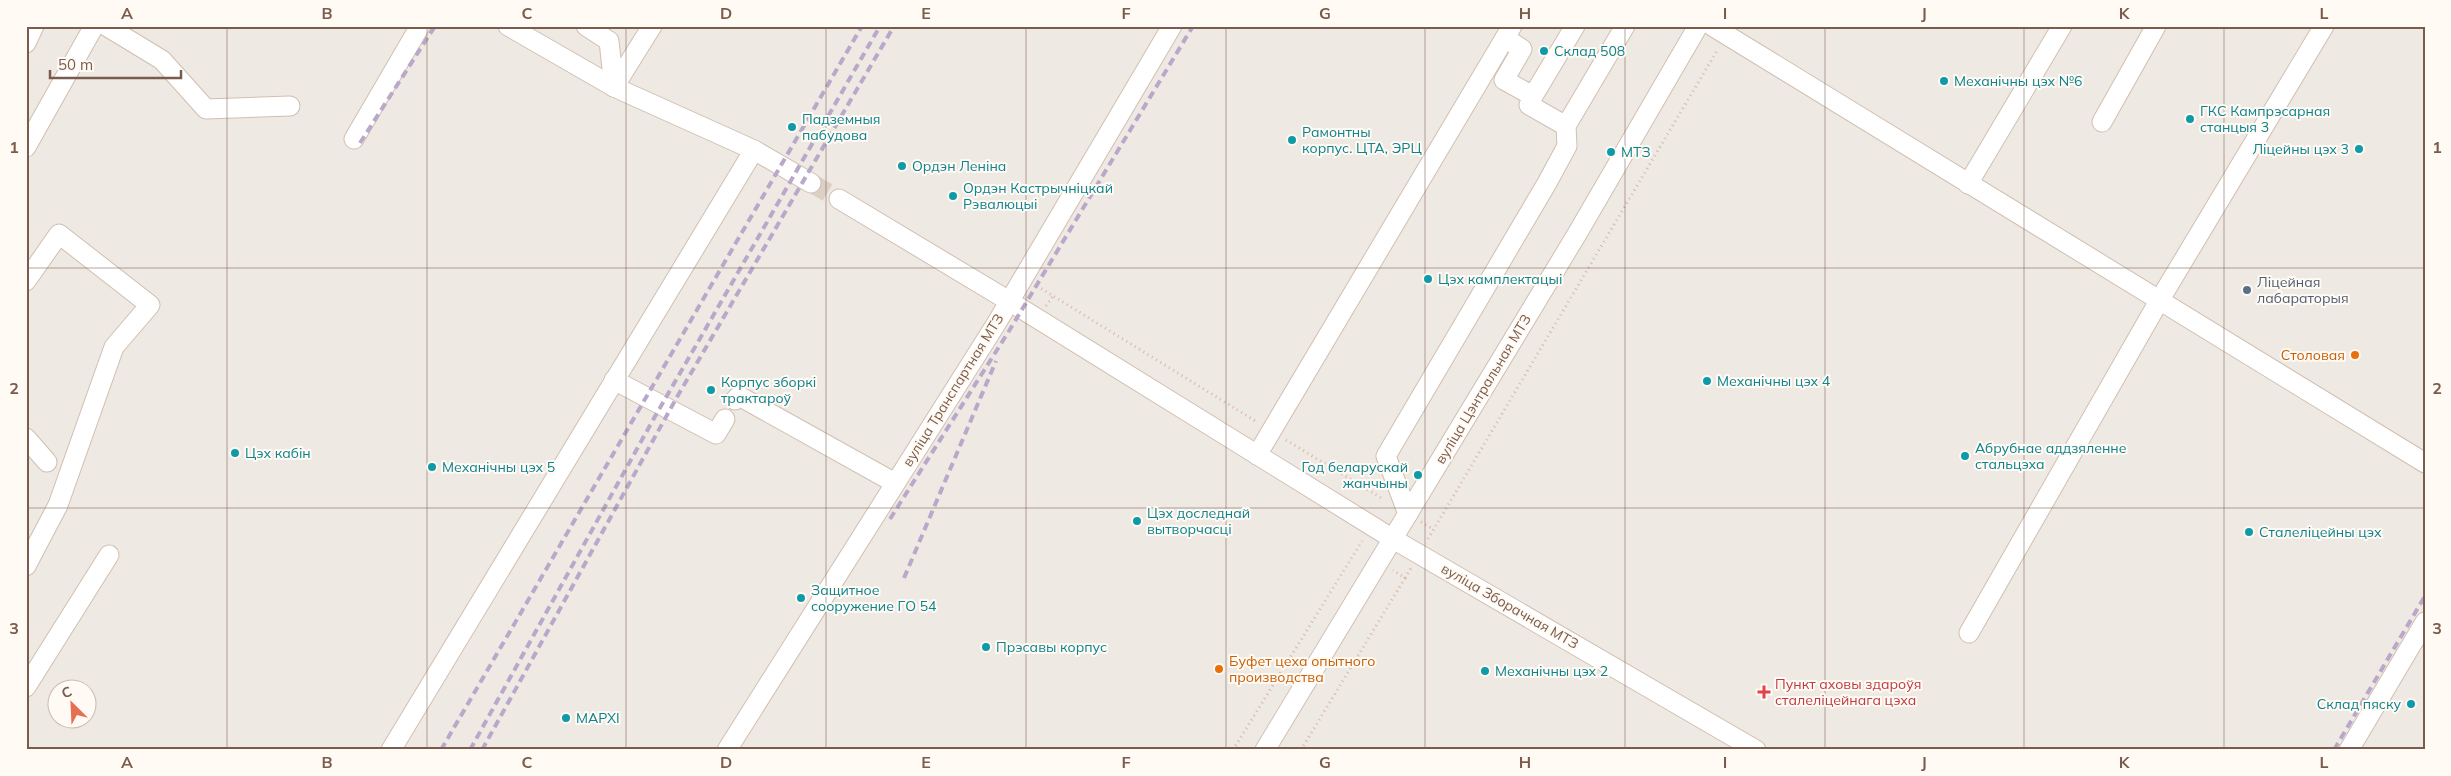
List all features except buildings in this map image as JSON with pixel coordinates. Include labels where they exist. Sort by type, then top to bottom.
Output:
[{"type":"lane","points":[[26,43],[34,26]]},
{"type":"lane","points":[[26,147],[94,26]]},
{"type":"lane","points":[[106,26],[162,60],[206,109],[290,106]]},
{"type":"lane","points":[[354,140],[420,26]]},
{"type":"lane","points":[[508,26],[614,87],[754,150],[811,183]]},
{"type":"lane","points":[[586,26],[608,42],[614,87]]},
{"type":"lane","points":[[614,87],[652,26]]},
{"type":"lane","name":"вуліца Транспартная МТЗ","points":[[727,750],[1009,301],[1172,26]]},
{"type":"lane","points":[[1566,126],[1529,105],[1575,26]]},
{"type":"lane","points":[[1408,514],[1386,456],[1547,183],[1567,146],[1566,126],[1625,26]]},
{"type":"lane","name":"вуліца Цэнтральная МТЗ","points":[[1264,750],[1408,514],[1698,26]]},
{"type":"lane","points":[[1968,184],[2062,26]]},
{"type":"lane","points":[[2102,122],[2156,26]]},
{"type":"lane","points":[[1968,633],[2159,301],[2324,26]]},
{"type":"lane","points":[[1719,31],[2425,463]]},
{"type":"lane","points":[[1257,455],[1509,32],[1522,49],[1504,80],[1533,96]]},
{"type":"lane","points":[[391,750],[754,150]]},
{"type":"lane","name":"вуліца Зборачная МТЗ","points":[[839,199],[1009,301],[1393,538],[1756,750]]},
{"type":"lane","points":[[26,281],[59,234],[150,305],[114,347],[58,505],[26,566]]},
{"type":"lane","points":[[614,380],[716,434],[724,419]]},
{"type":"lane","points":[[735,400],[739,396],[895,483]]},
{"type":"lane","points":[[26,438],[47,462]]},
{"type":"lane","points":[[26,687],[109,555]]},
{"type":"lane","points":[[2349,750],[2425,622]]},
{"type":"path","points":[[1302,750],[1405,578],[1719,31]]},
{"type":"path","points":[[1037,319],[1053,296],[1386,501]]},
{"type":"path","points":[[1233,750],[1363,539],[1355,534]]},
{"type":"path","points":[[1357,549],[1405,578]]},
{"type":"shaded area","points":[[26,26],[2425,26],[2425,750],[26,750]]},
{"type":"tunnel","points":[[811,183],[839,199]]},
{"type":"railway","points":[[360,143],[435,26]]},
{"type":"railway","points":[[441,750],[862,26]]},
{"type":"railway","points":[[470,750],[653,420],[880,26]]},
{"type":"railway","points":[[482,750],[677,397],[894,26]]},
{"type":"railway","points":[[890,519],[1009,331],[1193,26]]},
{"type":"railway","points":[[904,578],[996,361]]},
{"type":"railway","points":[[2334,750],[2425,596]]},
{"type":"place","name":"Склад 508","points":[[1544,51]]},
{"type":"place","name":"Механічны цэх №6","points":[[1944,81]]},
{"type":"place","name":"ГКС Кампрэсарная станцыя 3","points":[[2190,119]]},
{"type":"place","name":"Падземныя пабудова","points":[[792,127]]},
{"type":"place","name":"Рамонтны корпус. ЦТА, ЭРЦ","points":[[1292,140]]},
{"type":"place","name":"Ліцейны цэх 3","points":[[2359,149]]},
{"type":"place","name":"МТЗ","points":[[1611,152]]},
{"type":"place","name":"Ордэн Леніна","points":[[902,166]]},
{"type":"place","name":"Ордэн Кастрычніцкай Рэвалюцыі","points":[[953,196]]},
{"type":"place","name":"Цэх камплектацыі","points":[[1428,279]]},
{"type":"place","name":"Ліцейная лабараторыя","points":[[2247,290]]},
{"type":"place","name":"Столовая","points":[[2355,355]]},
{"type":"place","name":"Механічны цэх 4","points":[[1707,381]]},
{"type":"place","name":"Корпус зборкі трактароў","points":[[711,390]]},
{"type":"place","name":"Цэх кабін","points":[[235,453]]},
{"type":"place","name":"Абрубнае аддзяленне стальцэха","points":[[1965,456]]},
{"type":"place","name":"Механічны цэх 5","points":[[432,467]]},
{"type":"place","name":"Год беларускай жанчыны","points":[[1418,475]]},
{"type":"place","name":"Цэх доследнай вытворчасці","points":[[1137,521]]},
{"type":"place","name":"Сталеліцейны цэх","points":[[2249,532]]},
{"type":"place","name":"Защитное сооружение ГО 54","points":[[801,598]]},
{"type":"place","name":"Прэсавы корпус","points":[[986,647]]},
{"type":"place","name":"Буфет цеха опытного производства","points":[[1219,669]]},
{"type":"place","name":"Механічны цэх 2","points":[[1485,671]]},
{"type":"place","name":"Пункт аховы здароўя сталеліцейнага цэха","points":[[1764,692]]},
{"type":"place","name":"Склад пяску","points":[[2411,704]]},
{"type":"place","name":"МАРХІ","points":[[566,718]]}]
